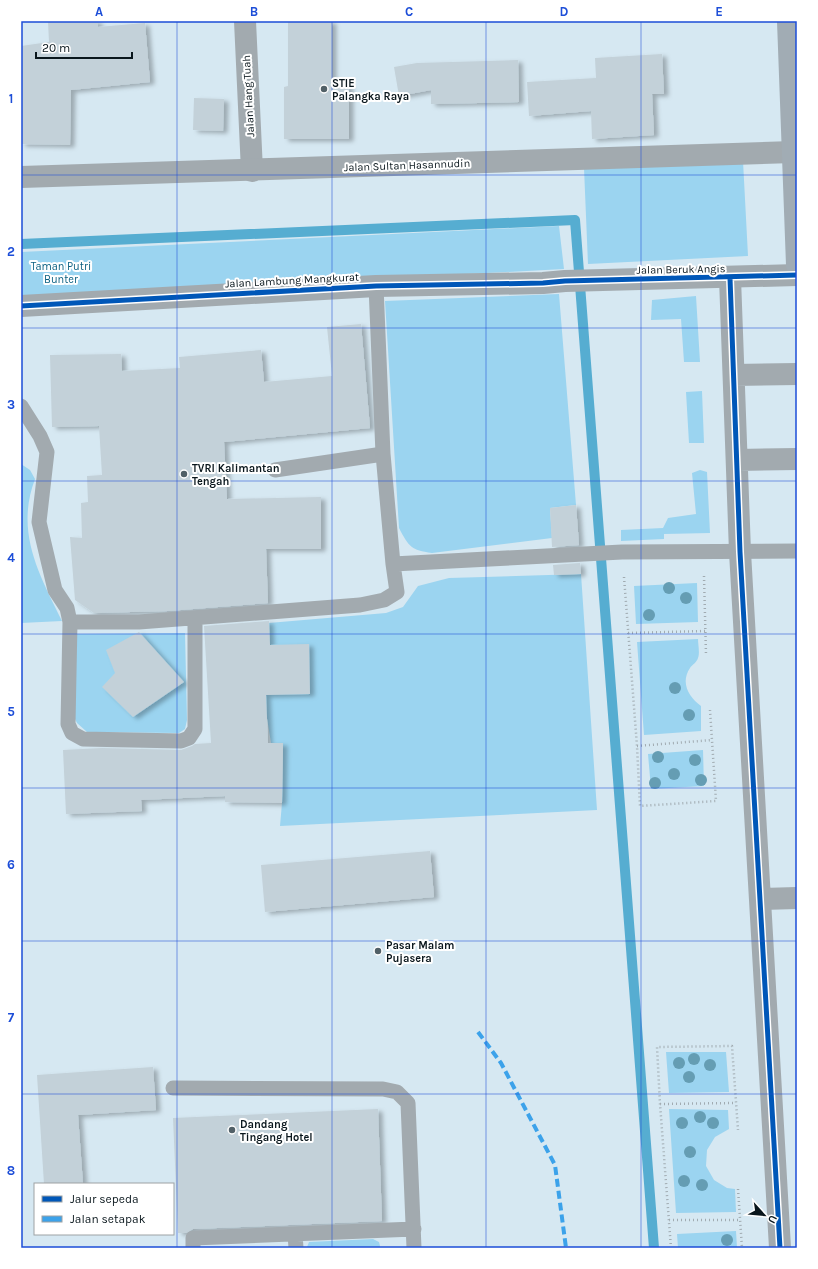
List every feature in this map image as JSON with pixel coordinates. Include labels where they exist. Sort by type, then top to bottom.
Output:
[{"type":"main road","points":[[788,21],[797,265]]},
{"type":"street","name":"Jalan Hang Tuah","points":[[245,21],[252,171]]},
{"type":"street","name":"Jalan Sultan Hasannudin","points":[[21,177],[252,171],[793,152]]},
{"type":"street","name":"Jalan Beruk Angis","points":[[564,281],[730,278],[797,275]]},
{"type":"street","points":[[730,278],[740,552],[780,1248]]},
{"type":"street","name":"Jalan Lambung Mangkurat","points":[[21,306],[376,286],[543,283],[564,281]]},
{"type":"street","points":[[734,375],[797,374]]},
{"type":"street","points":[[737,460],[797,459]]},
{"type":"street","points":[[760,899],[797,898]]},
{"type":"lane","points":[[70,622],[140,622],[360,605],[384,600],[397,592],[382,454],[376,286]]},
{"type":"lane","points":[[21,406],[40,436],[47,452],[39,522],[55,590],[67,608],[70,622],[68,724],[72,733],[83,739],[181,741],[189,738],[195,729],[195,618]]},
{"type":"lane","points":[[275,470],[382,454]]},
{"type":"lane","points":[[393,564],[614,552],[797,551]]},
{"type":"lane","points":[[173,1088],[383,1089],[397,1092],[408,1102],[414,1248]]},
{"type":"lane","points":[[193,1248],[193,1238],[237,1242],[296,1241],[414,1229]]},
{"type":"path","points":[[704,573],[706,655]]},
{"type":"path","points":[[623,574],[637,746],[640,806],[716,801],[710,710]]},
{"type":"path","points":[[628,633],[706,631]]},
{"type":"path","points":[[637,746],[712,740]]},
{"type":"path","points":[[671,1248],[657,1047],[732,1046],[738,1130]]},
{"type":"path","points":[[660,1104],[736,1103]]},
{"type":"path","points":[[738,1189],[742,1248]]},
{"type":"path","points":[[669,1220],[740,1220]]},
{"type":"green space","points":[[743,161],[748,256],[588,264],[584,168]]},
{"type":"green space","name":"Taman Putri Bunter","points":[[559,226],[564,269],[21,297],[21,252]]},
{"type":"green space","points":[[559,294],[576,505],[550,508],[552,538],[432,553],[415,549],[405,540],[399,528],[385,301]]},
{"type":"green space","points":[[696,296],[700,362],[684,362],[681,319],[651,320],[652,300]]},
{"type":"green space","points":[[702,391],[704,443],[689,443],[686,392]]},
{"type":"green space","points":[[21,464],[30,470],[35,479],[29,498],[28,517],[32,552],[45,586],[62,621],[21,623]]},
{"type":"green space","points":[[700,470],[707,472],[710,533],[664,534],[664,539],[621,541],[621,530],[663,528],[668,518],[696,514],[692,473]]},
{"type":"green space","points":[[581,574],[597,810],[280,826],[283,743],[271,743],[267,718],[246,625],[386,613],[403,607],[418,586],[449,578]]},
{"type":"green space","points":[[697,583],[698,622],[636,624],[634,586]]},
{"type":"green space","points":[[185,633],[187,720],[185,729],[179,733],[87,732],[77,723],[73,715],[77,634]]},
{"type":"green space","points":[[698,639],[699,656],[687,674],[686,684],[690,694],[701,706],[701,731],[644,735],[637,642]]},
{"type":"green space","points":[[703,750],[704,786],[651,789],[648,754]]},
{"type":"green space","points":[[666,1052],[726,1052],[729,1092],[669,1093]]},
{"type":"green space","points":[[669,1109],[728,1110],[729,1129],[715,1137],[707,1150],[706,1166],[714,1180],[727,1188],[735,1189],[736,1212],[676,1213]]},
{"type":"green space","points":[[736,1231],[737,1248],[678,1248],[677,1234]]},
{"type":"green space","points":[[373,1239],[379,1242],[379,1248],[307,1248],[309,1242]]},
{"type":"building","points":[[48,21],[98,21],[98,27],[145,23],[150,82],[71,90],[70,145],[21,144],[21,46],[49,42]]},
{"type":"building","points":[[288,21],[332,21],[332,86],[349,85],[349,139],[284,139],[284,87],[288,86]]},
{"type":"building","points":[[662,54],[664,94],[652,94],[654,135],[592,139],[591,111],[529,116],[527,82],[596,78],[595,58]]},
{"type":"building","points":[[518,60],[519,102],[431,104],[431,90],[399,96],[394,67],[417,63]]},
{"type":"building","points":[[194,98],[224,99],[223,131],[193,130]]},
{"type":"building","points":[[361,324],[370,428],[224,442],[227,499],[321,497],[321,549],[266,549],[268,603],[168,611],[94,613],[75,600],[70,537],[82,538],[81,503],[88,502],[87,476],[102,475],[99,426],[52,427],[50,355],[121,354],[122,371],[180,368],[179,357],[261,350],[264,382],[332,376],[327,327]]},
{"type":"building","points":[[576,505],[579,545],[552,547],[550,508]]},
{"type":"building","points":[[580,563],[581,574],[554,575],[553,565]]},
{"type":"building","points":[[269,621],[270,645],[309,644],[310,694],[266,695],[268,743],[283,743],[282,803],[225,802],[225,796],[141,800],[142,811],[66,814],[63,750],[102,748],[181,750],[195,744],[211,743],[204,626]]},
{"type":"building","points":[[139,632],[184,682],[133,717],[102,687],[115,673],[106,650]]},
{"type":"building","points":[[430,851],[434,897],[265,912],[261,865]]},
{"type":"building","points":[[153,1067],[156,1110],[78,1115],[83,1183],[44,1183],[37,1075]]},
{"type":"building","points":[[378,1109],[382,1221],[193,1229],[186,1233],[178,1233],[173,1118]]},
{"type":"waterway","points":[[21,244],[575,220],[654,1248]]},
{"type":"marked path","points":[[478,1032],[501,1063],[555,1165],[566,1248]]},
{"type":"cycle path","points":[[21,306],[376,286],[543,283],[565,281],[797,275]]},
{"type":"cycle path","points":[[730,278],[740,552],[780,1248]]},
{"type":"place","name":"STIE Palangka Raya","points":[[324,89]]},
{"type":"place","name":"TVRI Kalimantan Tengah","points":[[184,474]]},
{"type":"place","name":"Pasar Malam Pujasera","points":[[378,951]]},
{"type":"place","name":"Dandang Tingang Hotel","points":[[232,1130]]}]
